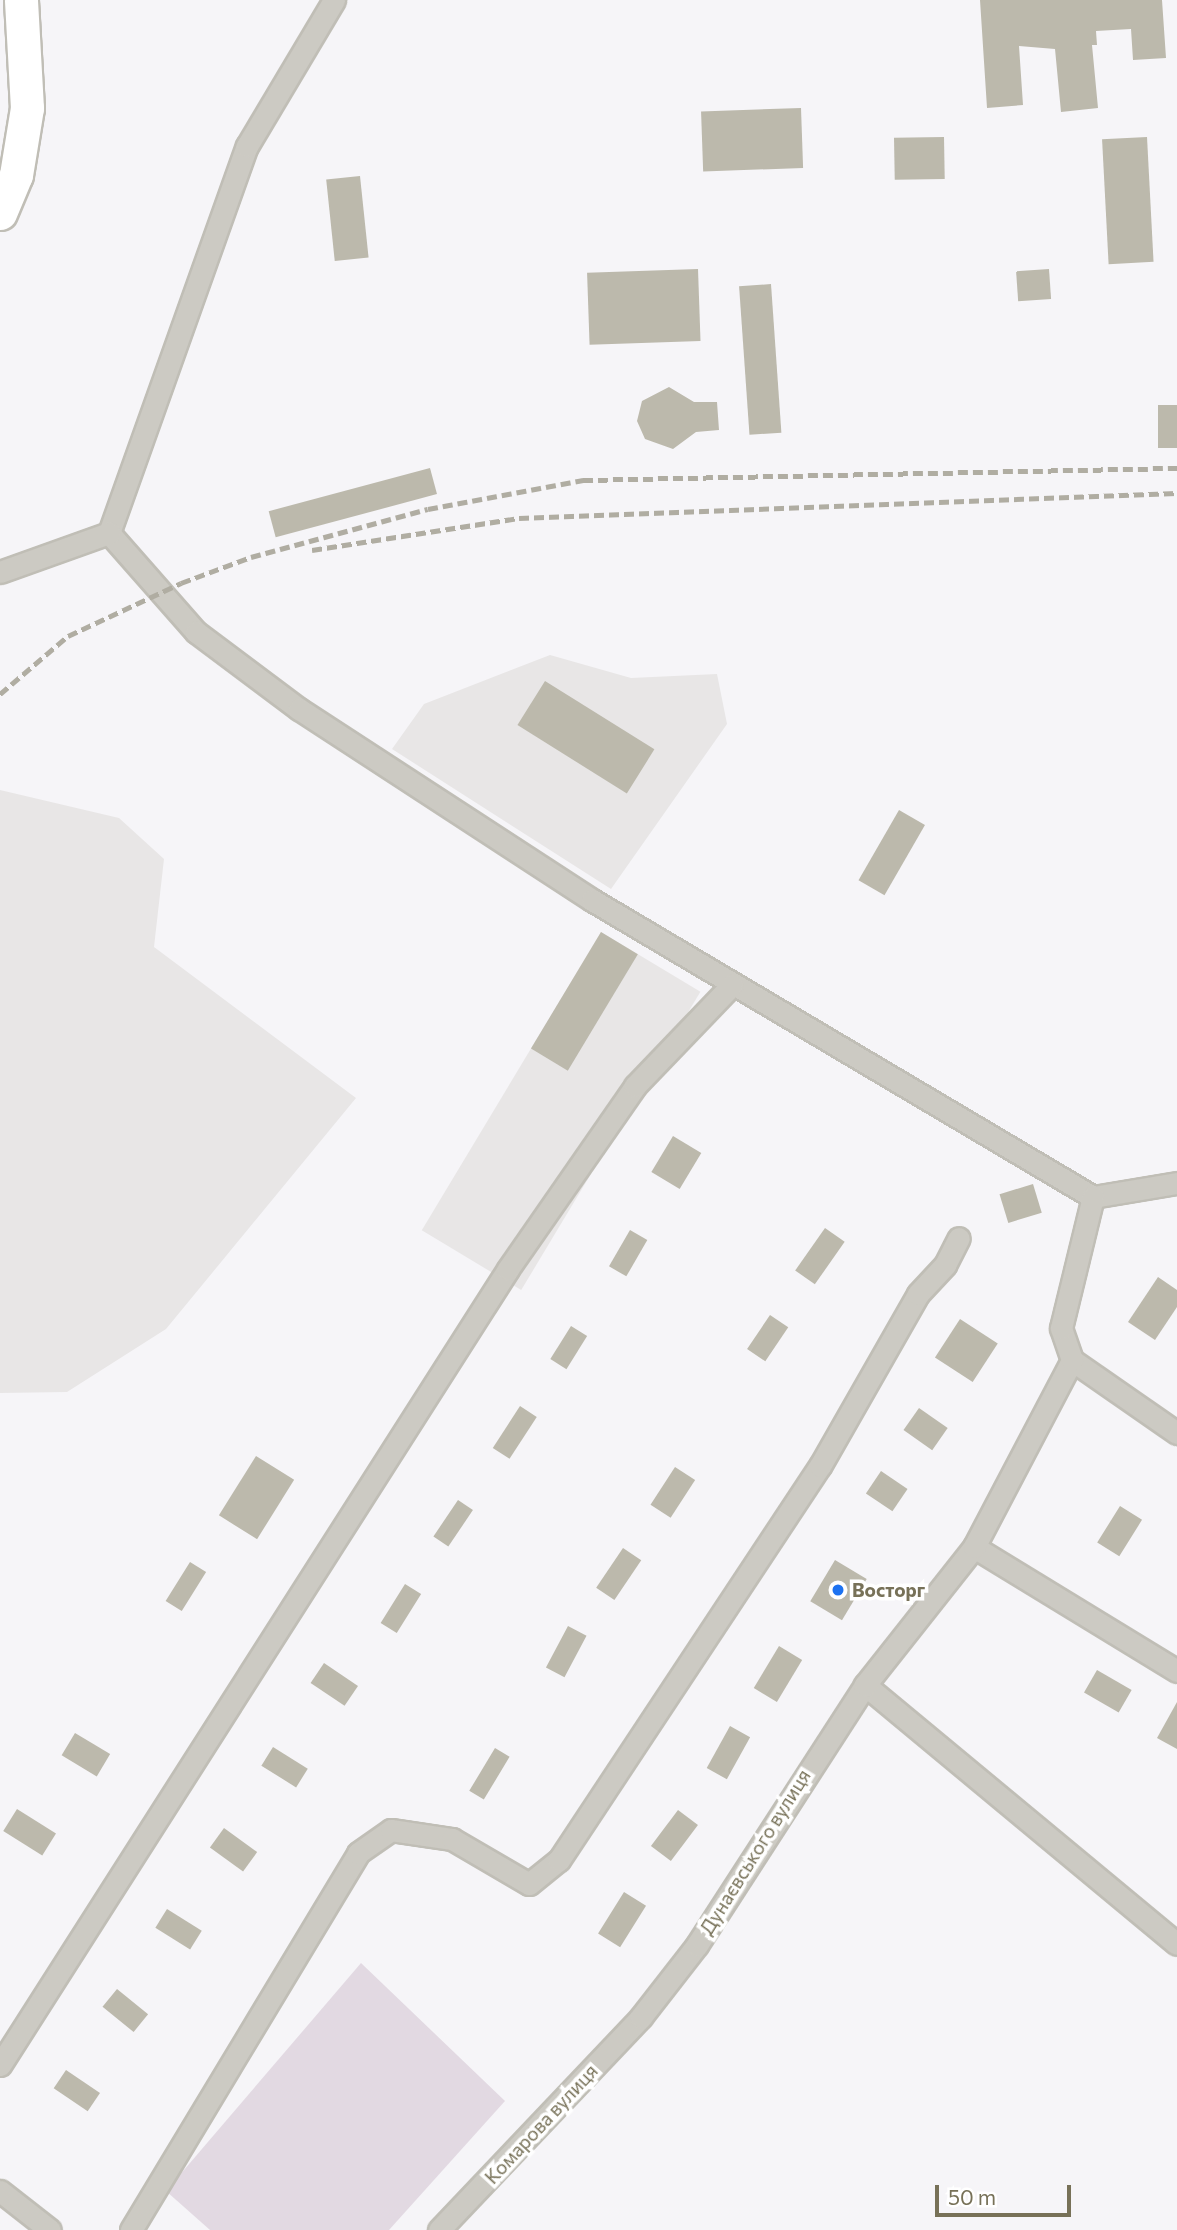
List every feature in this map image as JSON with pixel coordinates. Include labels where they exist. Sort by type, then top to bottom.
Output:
[{"type":"main road","points":[[0,213],[16,175],[27,108],[21,0]]},
{"type":"street","points":[[109,533],[247,146],[334,0]]},
{"type":"street","points":[[0,572],[109,533]]},
{"type":"street","points":[[109,533],[196,632],[299,709],[592,900],[1093,1197],[1177,1183]]},
{"type":"street","points":[[0,2065],[508,1269],[635,1086],[732,985]]},
{"type":"street","points":[[1093,1197],[1061,1328],[1072,1360],[1177,1433]]},
{"type":"street","points":[[131,2230],[358,1853],[391,1830],[452,1839],[529,1884],[559,1860],[820,1466],[919,1294],[945,1265],[959,1238]]},
{"type":"street","name":"Дунаєвського вулиця","points":[[641,2017],[697,1945],[865,1685],[974,1547],[1072,1360]]},
{"type":"street","points":[[974,1547],[1177,1671]]},
{"type":"street","points":[[865,1685],[1177,1944]]},
{"type":"street","name":"Комарова вулиця","points":[[439,2230],[641,2017]]},
{"type":"street","points":[[0,2191],[50,2230]]},
{"type":"shaded area","points":[[550,655],[631,678],[717,674],[727,724],[611,889],[392,749],[424,704]]},
{"type":"shaded area","points":[[0,790],[119,818],[164,859],[154,947],[356,1098],[166,1329],[67,1392],[0,1393]]},
{"type":"shaded area","points":[[601,932],[700,992],[521,1290],[422,1230]]},
{"type":"shaded area","points":[[361,1963],[505,2101],[389,2230],[210,2230],[166,2191]]},
{"type":"building","points":[[980,0],[1162,0],[1166,58],[1133,60],[1131,29],[1096,31],[1097,45],[1092,45],[1098,108],[1061,112],[1055,49],[1019,46],[1023,105],[987,108]]},
{"type":"building","points":[[801,108],[803,168],[703,171],[701,111]]},
{"type":"building","points":[[944,137],[945,179],[895,180],[894,138]]},
{"type":"building","points":[[1147,137],[1154,262],[1109,264],[1102,139]]},
{"type":"building","points":[[360,176],[369,258],[335,261],[326,180]]},
{"type":"building","points":[[698,269],[701,341],[590,345],[587,273]]},
{"type":"building","points":[[1049,269],[1051,299],[1018,301],[1016,271]]},
{"type":"building","points":[[771,284],[781,433],[749,435],[739,286]]},
{"type":"building","points":[[669,387],[694,402],[717,402],[719,430],[696,432],[673,449],[645,439],[637,421],[642,401]]},
{"type":"building","points":[[1158,405],[1177,405],[1177,448],[1158,448]]},
{"type":"building","points":[[430,468],[437,494],[276,537],[269,511]]},
{"type":"building","points":[[545,681],[654,749],[627,793],[517,725]]},
{"type":"building","points":[[899,810],[925,825],[884,895],[858,880]]},
{"type":"building","points":[[601,932],[638,954],[568,1071],[531,1049]]},
{"type":"building","points":[[673,1136],[701,1153],[680,1189],[651,1172]]},
{"type":"building","points":[[1033,1184],[1042,1213],[1008,1223],[1000,1194]]},
{"type":"building","points":[[825,1228],[845,1242],[815,1284],[795,1271]]},
{"type":"building","points":[[630,1230],[647,1240],[626,1276],[609,1266]]},
{"type":"building","points":[[1158,1277],[1177,1290],[1177,1307],[1155,1340],[1128,1322]]},
{"type":"building","points":[[770,1315],[788,1327],[765,1361],[747,1349]]},
{"type":"building","points":[[960,1319],[998,1344],[973,1382],[935,1358]]},
{"type":"building","points":[[571,1326],[587,1336],[566,1369],[550,1359]]},
{"type":"building","points":[[520,1406],[537,1417],[510,1459],[493,1448]]},
{"type":"building","points":[[919,1408],[948,1428],[932,1450],[904,1430]]},
{"type":"building","points":[[256,1456],[294,1480],[257,1539],[219,1515]]},
{"type":"building","points":[[675,1467],[695,1480],[671,1518],[650,1505]]},
{"type":"building","points":[[881,1471],[908,1489],[892,1511],[866,1493]]},
{"type":"building","points":[[458,1500],[473,1510],[448,1547],[433,1536]]},
{"type":"building","points":[[1120,1506],[1142,1520],[1119,1556],[1097,1542]]},
{"type":"building","points":[[623,1548],[641,1560],[614,1600],[596,1588]]},
{"type":"building","name":"Восторг","points":[[835,1560],[867,1579],[842,1620],[810,1601]]},
{"type":"building","points":[[190,1562],[206,1572],[182,1611],[166,1601]]},
{"type":"building","points":[[405,1584],[421,1594],[397,1633],[381,1623]]},
{"type":"building","points":[[568,1626],[587,1636],[564,1677],[546,1667]]},
{"type":"building","points":[[779,1646],[802,1660],[777,1702],[754,1688]]},
{"type":"building","points":[[324,1663],[358,1686],[345,1706],[311,1683]]},
{"type":"building","points":[[1097,1670],[1132,1690],[1119,1713],[1084,1693]]},
{"type":"building","points":[[1177,1702],[1177,1749],[1157,1738]]},
{"type":"building","points":[[730,1726],[750,1737],[727,1779],[707,1768]]},
{"type":"building","points":[[75,1733],[110,1754],[97,1776],[62,1755]]},
{"type":"building","points":[[273,1747],[308,1769],[296,1787],[261,1766]]},
{"type":"building","points":[[495,1748],[510,1757],[484,1800],[469,1791]]},
{"type":"building","points":[[17,1809],[56,1833],[42,1855],[3,1831]]},
{"type":"building","points":[[678,1810],[698,1825],[671,1861],[651,1846]]},
{"type":"building","points":[[224,1828],[257,1852],[243,1872],[210,1847]]},
{"type":"building","points":[[624,1892],[646,1906],[620,1947],[598,1934]]},
{"type":"building","points":[[167,1909],[202,1931],[190,1949],[155,1928]]},
{"type":"building","points":[[117,1989],[148,2014],[134,2032],[103,2007]]},
{"type":"building","points":[[66,2070],[100,2093],[88,2111],[54,2088]]},
{"type":"railway","points":[[0,694],[68,636],[181,583],[251,557],[428,509],[583,480],[1177,468]]},
{"type":"railway","points":[[312,550],[519,518],[1177,493]]},
{"type":"place","name":"Восторг","points":[[838,1590]]}]
